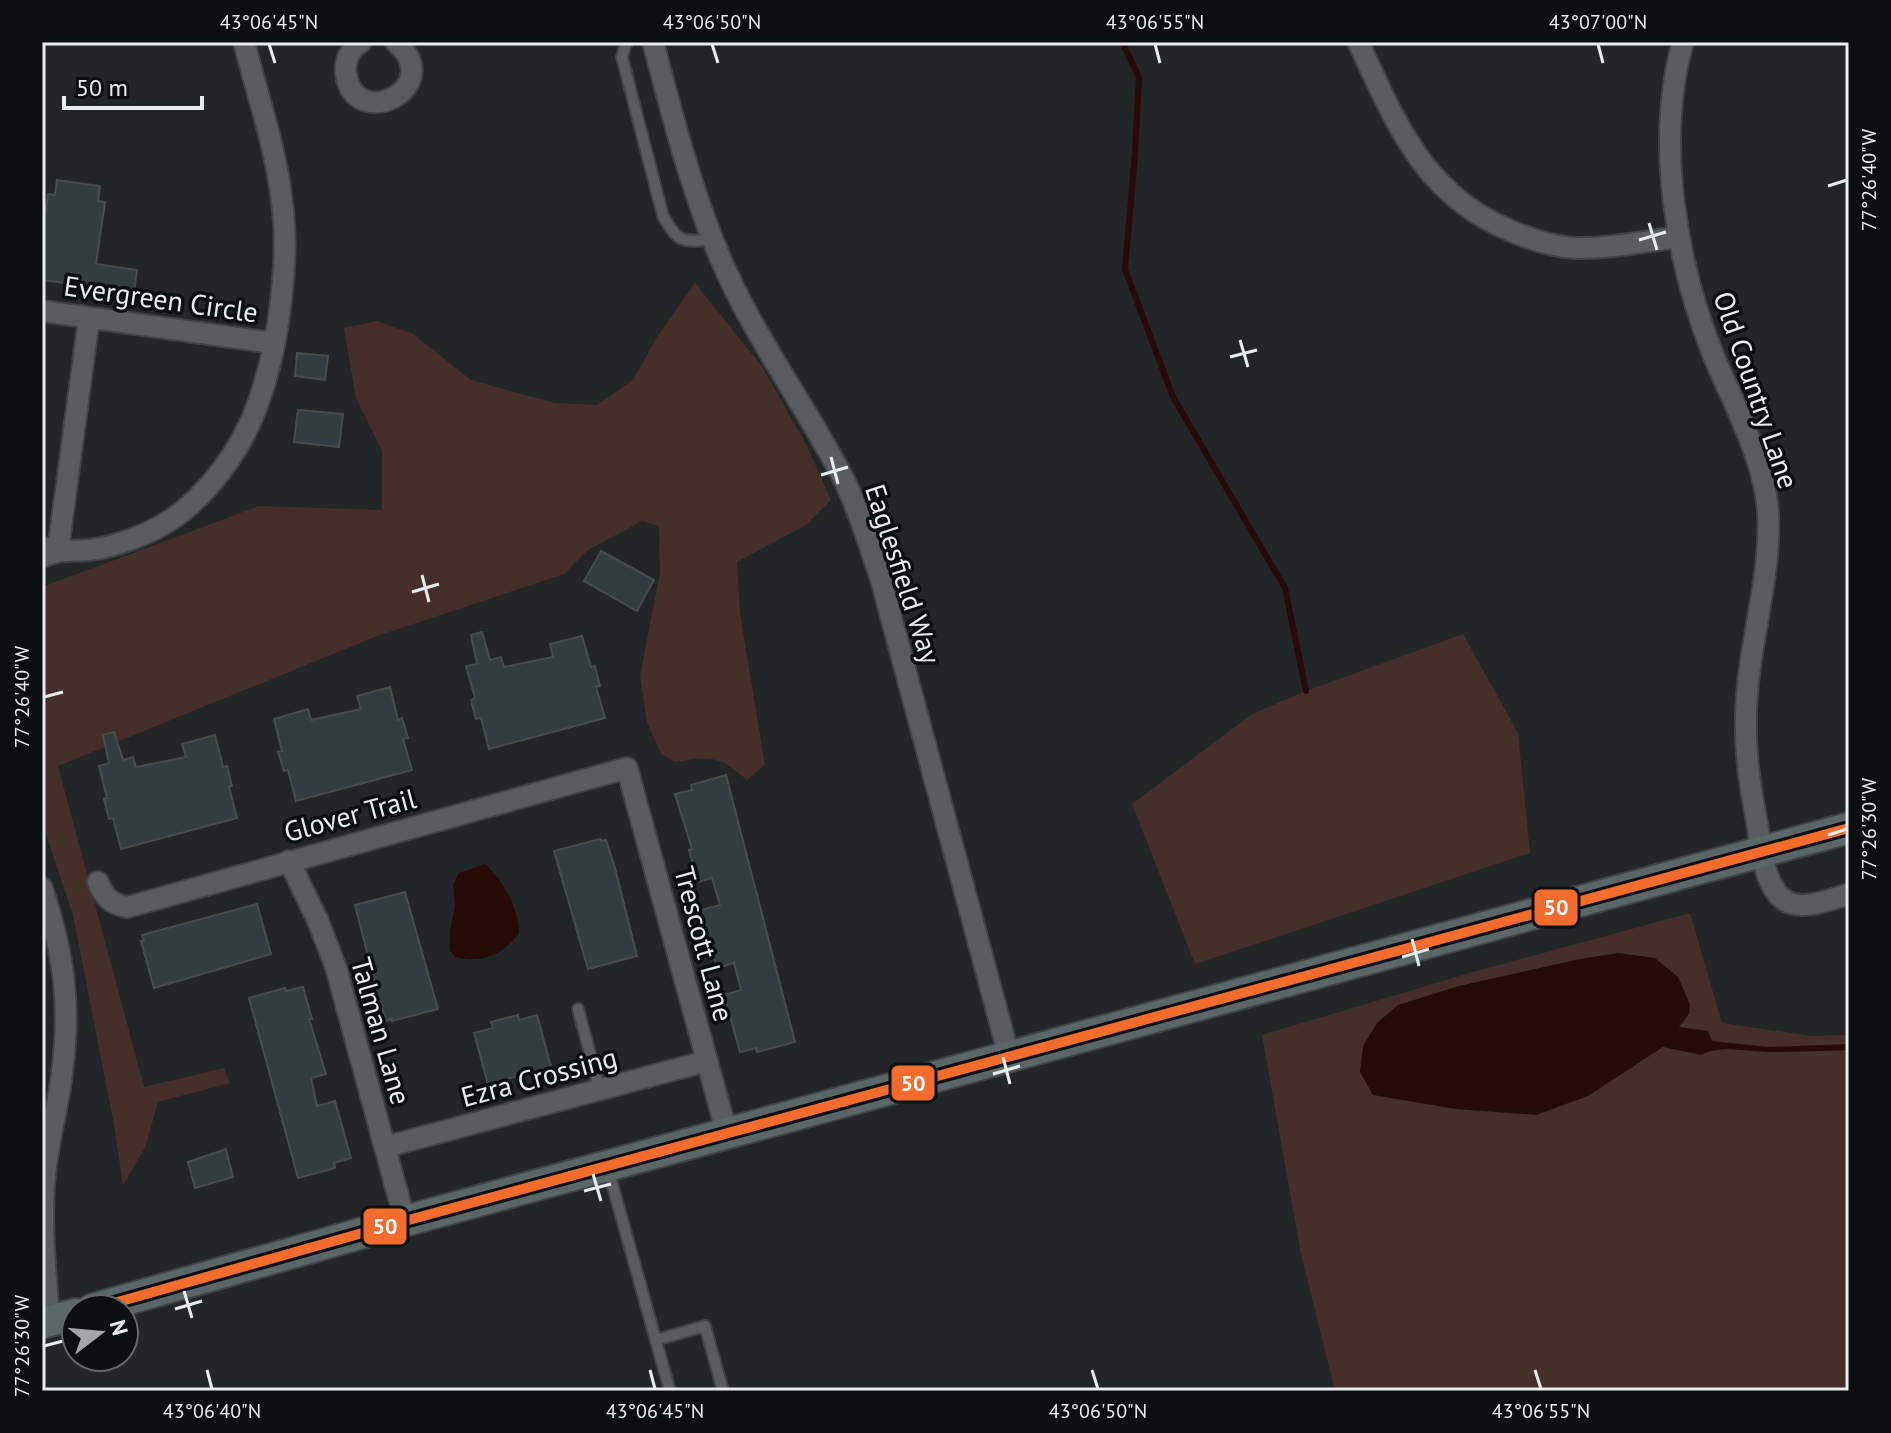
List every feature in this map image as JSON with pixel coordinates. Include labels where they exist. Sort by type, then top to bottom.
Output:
[{"type":"main road","points":[[140,1296],[1849,828]]},
{"type":"street","points":[[89,318],[47,552],[91,550],[121,542],[154,529],[186,509],[220,470],[240,441],[256,409],[273,343],[285,242],[275,161],[244,42]]},
{"type":"street","points":[[361,42],[349,54],[346,75],[356,94],[376,103],[396,98],[409,81],[410,59],[396,42]]},
{"type":"street","name":"Eaglesfield Way","points":[[653,42],[685,164],[713,239],[741,301],[858,510],[880,576],[1009,1056]]},
{"type":"street","points":[[1358,42],[1404,137],[1452,197],[1477,215],[1528,238],[1575,248],[1679,237]]},
{"type":"street","name":"Old Country Lane","points":[[1683,42],[1672,128],[1674,200],[1679,237],[1707,338],[1758,463],[1768,510],[1768,554],[1750,667],[1745,747],[1761,852],[1774,890],[1786,902],[1801,906],[1849,894]]},
{"type":"street","name":"Evergreen Circle","points":[[42,311],[273,343]]},
{"type":"street","name":"Glover Trail","points":[[98,882],[107,898],[116,905],[128,907],[627,768]]},
{"type":"street","name":"Trescott Lane","points":[[627,768],[727,1134]]},
{"type":"street","name":"Talman Lane","points":[[289,861],[318,921],[336,968],[405,1221]]},
{"type":"street","points":[[42,888],[61,953],[67,990],[52,1072],[43,1205],[56,1319]]},
{"type":"street","name":"Ezra Crossing","points":[[385,1147],[707,1061]]},
{"type":"lane","points":[[628,42],[622,57],[663,216],[675,236],[685,241],[713,239]]},
{"type":"lane","points":[[578,1009],[600,1090]]},
{"type":"lane","points":[[607,1167],[670,1391]]},
{"type":"lane","points":[[656,1340],[705,1326],[723,1391]]},
{"type":"shaded area","points":[[695,283],[763,368],[807,446],[831,500],[806,525],[737,562],[740,613],[765,765],[747,780],[714,759],[675,762],[661,754],[647,722],[640,676],[660,573],[659,526],[642,521],[588,550],[564,574],[377,636],[58,766],[144,1087],[224,1068],[230,1083],[158,1102],[145,1148],[123,1185],[73,915],[42,822],[42,587],[259,506],[382,510],[382,451],[356,398],[344,328],[377,321],[413,334],[471,380],[555,403],[597,405],[633,380],[657,337]]},
{"type":"shaded area","points":[[1463,634],[1518,733],[1530,853],[1195,964],[1132,804],[1252,714]]},
{"type":"shaded area","points":[[485,864],[509,895],[519,933],[506,947],[491,956],[474,959],[455,957],[450,950],[455,906],[453,884],[459,873]]},
{"type":"shaded area","points":[[1690,913],[1722,1023],[1812,1036],[1849,1035],[1849,1391],[1335,1391],[1300,1249],[1262,1035],[1473,972]]},
{"type":"shaded area","points":[[1618,953],[1655,958],[1678,977],[1690,1004],[1689,1014],[1679,1027],[1708,1031],[1712,1041],[1769,1047],[1849,1044],[1849,1050],[1771,1052],[1726,1049],[1701,1055],[1663,1047],[1588,1096],[1536,1115],[1456,1109],[1373,1095],[1360,1072],[1363,1046],[1377,1023],[1398,1005],[1459,986]]},
{"type":"building","points":[[57,180],[100,186],[98,201],[105,202],[96,264],[137,270],[134,292],[42,280],[42,234],[48,194],[55,195]]},
{"type":"building","points":[[297,353],[328,356],[325,380],[295,376]]},
{"type":"building","points":[[298,410],[343,414],[339,447],[294,442]]},
{"type":"building","points":[[601,551],[654,580],[637,611],[584,581]]},
{"type":"building","points":[[482,632],[490,660],[501,657],[504,667],[553,657],[550,644],[582,636],[591,667],[595,666],[600,686],[596,687],[605,718],[489,749],[481,718],[476,719],[471,700],[475,698],[466,666],[477,664],[471,635]]},
{"type":"building","points":[[390,687],[398,720],[402,718],[408,738],[403,739],[412,770],[296,801],[288,770],[284,771],[278,752],[282,751],[274,719],[308,709],[311,720],[361,709],[357,696]]},
{"type":"building","points":[[114,732],[123,760],[133,757],[136,767],[186,757],[182,744],[215,735],[223,767],[227,766],[237,818],[121,849],[113,818],[109,819],[99,766],[109,763],[103,735]]},
{"type":"building","points":[[726,775],[795,1042],[757,1052],[756,1048],[740,1052],[724,995],[741,990],[734,963],[717,968],[701,910],[720,905],[712,878],[698,882],[689,850],[692,849],[675,794],[692,790],[691,785]]},
{"type":"building","points":[[606,840],[615,868],[637,956],[588,969],[554,851]]},
{"type":"building","points":[[405,892],[438,1009],[386,1021],[355,905]]},
{"type":"building","points":[[257,904],[271,954],[154,988],[142,935]]},
{"type":"building","points":[[303,987],[326,1074],[311,1078],[317,1106],[335,1101],[351,1158],[334,1163],[335,1168],[298,1178],[249,998],[285,988],[286,991]]},
{"type":"building","points":[[518,1015],[519,1020],[537,1015],[551,1067],[488,1084],[474,1033],[493,1028],[491,1022]]},
{"type":"building","points":[[226,1149],[233,1177],[195,1188],[188,1162]]},
{"type":"waterway","points":[[1122,42],[1139,77],[1125,269],[1173,397],[1285,588],[1306,691]]},
{"type":"transit line","name":"50","points":[[140,1296],[1849,828]]}]
